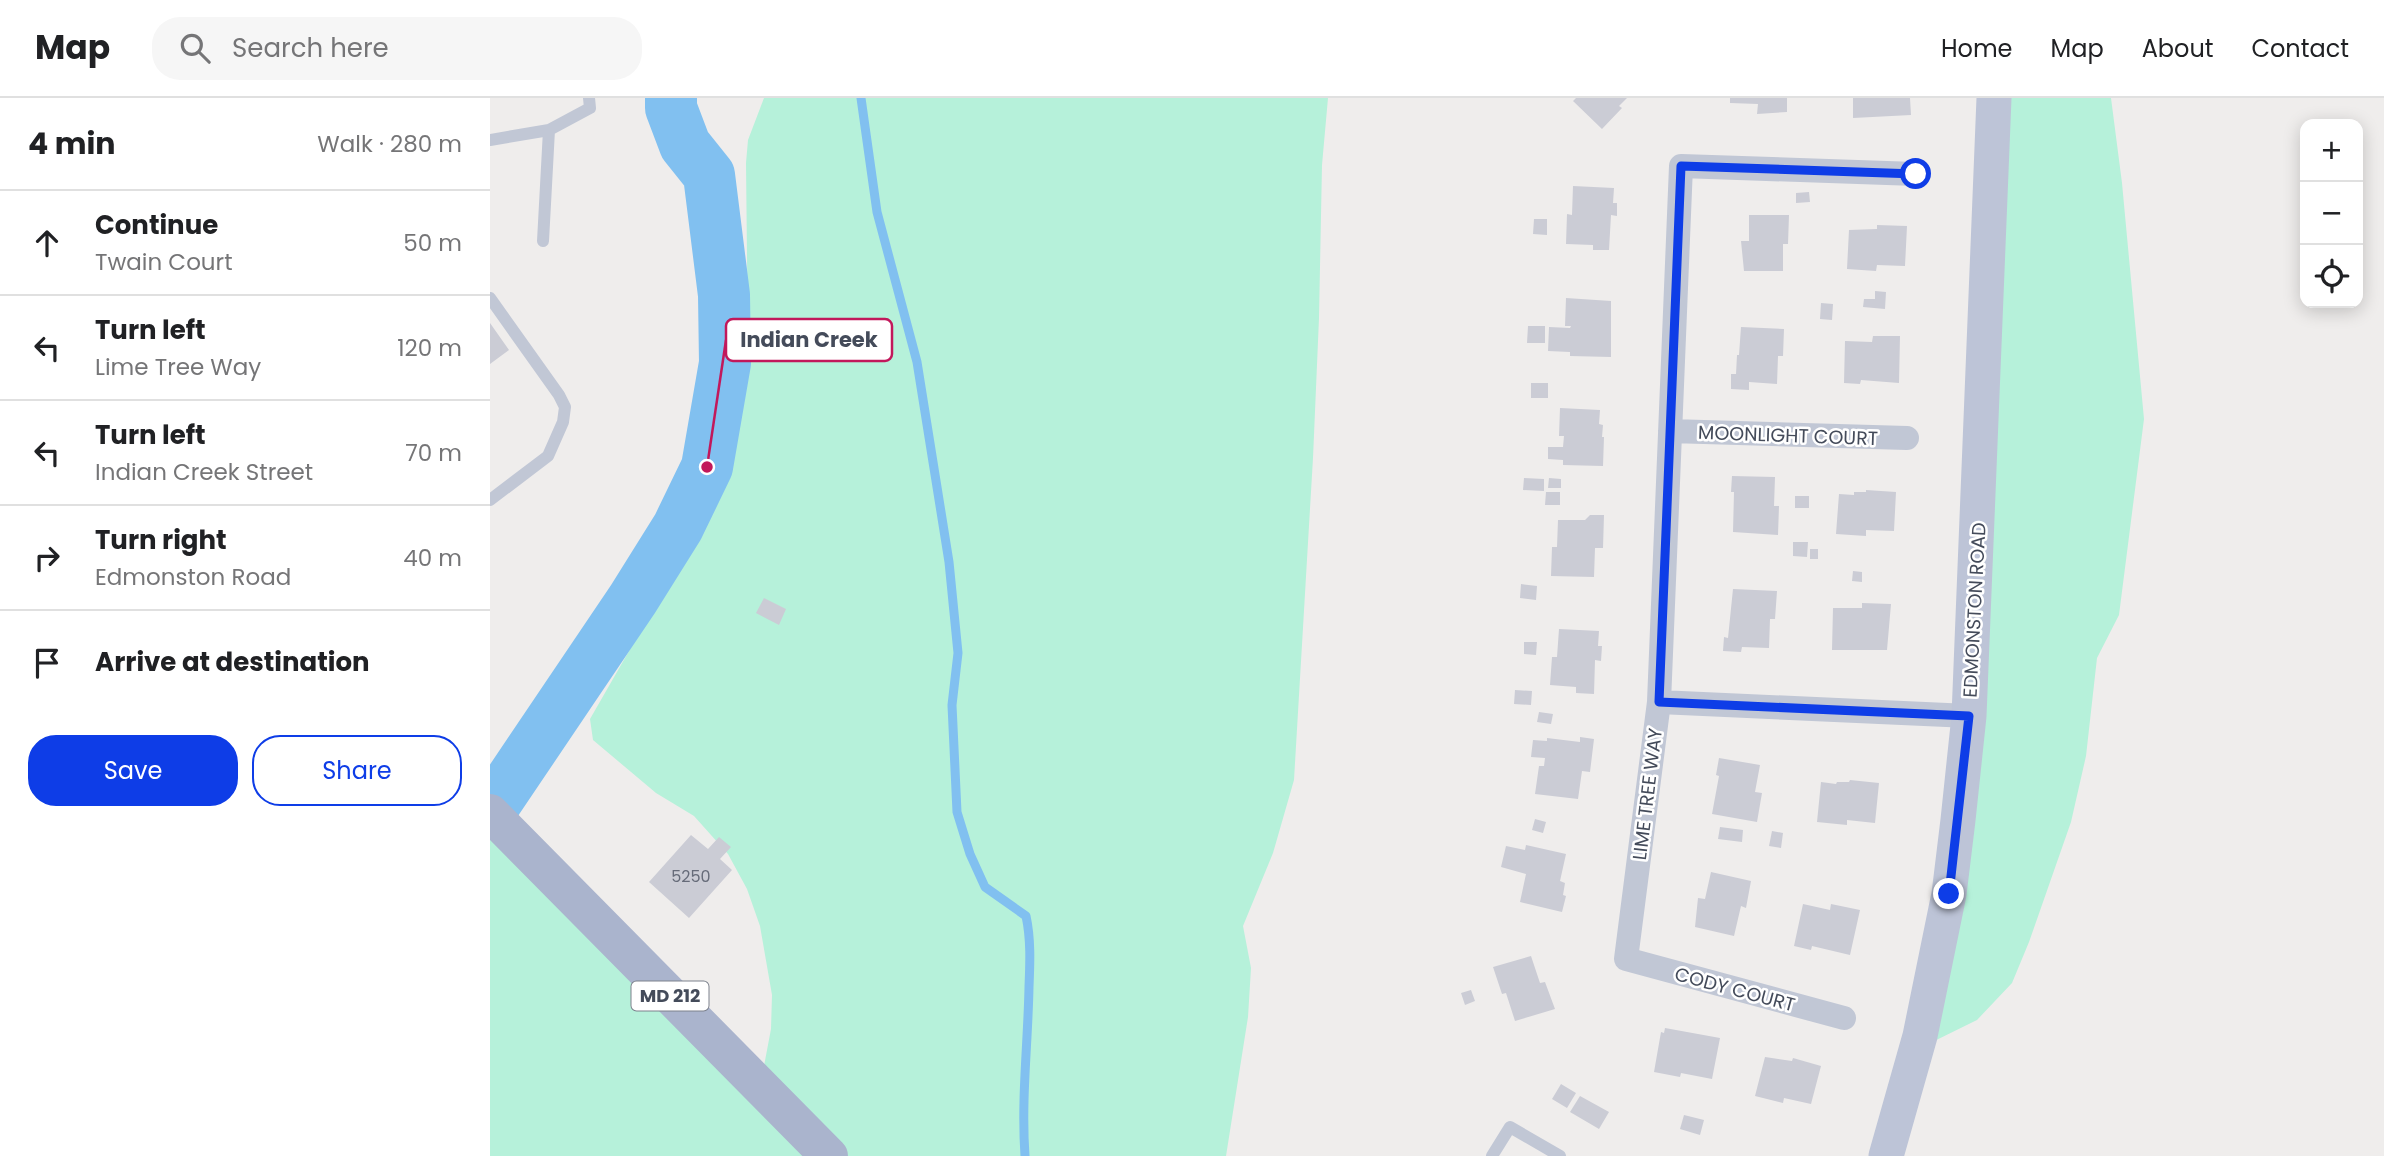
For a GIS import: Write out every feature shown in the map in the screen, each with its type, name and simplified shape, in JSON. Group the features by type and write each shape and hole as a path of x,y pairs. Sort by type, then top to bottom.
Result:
{"main road":[{"name":"EDMONSTON ROAD","path":"1886,1156 1920,1036 1949,894 1969,716 1994,98"},
{"name":"MD 212","path":"501,824 829,1156"}],"street":[{"name":"LIME TREE WAY","path":"1626,959 1659,702 1681,166 1916,174"},
{"name":"MOONLIGHT COURT","path":"1670,431 1907,438"},
{"path":"1659,702 1969,716"},
{"name":"CODY COURT","path":"1626,959 1844,1018"}],"lane":[{"path":"490,141 549,130 590,108 589,98"},
{"path":"542,241 549,130"},
{"path":"490,298 565,407 563,422 548,456 490,500"},
{"path":"1492,1156 1510,1126 1560,1156"}],"green space":[{"path":"764,98 1328,98 1322,165 1313,458 1294,780 1273,853 1243,926 1251,968 1248,1017 1226,1156 490,1156 490,813 760,1087 771,1029 772,995 760,926 747,889 728,854 694,816 656,793 593,740 590,719 664,590 723,472 735,437 748,350 746,163 748,140"},
{"path":"1994,98 2111,98 2122,183 2144,419 2119,615 2097,658 2086,756 2071,822 2029,942 2012,983 1977,1020 1916,1050 1949,894"}],"building":[{"path":"1576,98 1627,98 1619,106 1622,108 1602,129 1573,101"},
{"path":"1730,98 1787,98 1787,112 1757,114 1758,104 1730,103"},
{"path":"1853,98 1910,98 1911,115 1853,118"},
{"path":"1573,186 1614,188 1613,203 1617,203 1617,216 1611,215 1609,250 1593,250 1593,245 1566,244 1567,214 1572,215"},
{"path":"1809,192 1810,202 1796,203 1796,193"},
{"path":"1749,215 1789,215 1788,244 1783,244 1783,271 1744,271 1741,241 1749,241"},
{"path":"1534,219 1547,219 1547,235 1533,234"},
{"path":"1877,225 1907,226 1905,266 1877,265 1876,271 1847,269 1849,230 1877,229"},
{"path":"1875,291 1886,292 1885,309 1863,307 1864,299 1875,299"},
{"path":"1566,298 1611,301 1611,357 1570,356 1570,352 1548,351 1549,327 1571,326 1565,326"},
{"path":"1821,303 1833,304 1832,320 1820,319"},
{"path":"490,323 509,350 490,364"},
{"path":"1528,326 1545,326 1545,343 1527,343"},
{"path":"1741,327 1784,329 1783,356 1778,356 1777,384 1749,382 1749,390 1731,389 1731,374 1736,374"},
{"path":"1873,336 1900,336 1899,383 1861,380 1860,384 1844,383 1845,341 1872,342"},
{"path":"1531,383 1548,383 1548,398 1531,398"},
{"path":"1560,408 1600,410 1599,424 1603,425 1604,437 1603,466 1563,465 1563,460 1548,459 1548,447 1563,447 1564,436 1559,436"},
{"path":"1732,476 1775,477 1774,506 1779,506 1778,535 1733,532"},
{"path":"1524,478 1544,479 1544,491 1523,490"},
{"path":"1549,478 1561,479 1561,488 1548,488"},
{"path":"1546,492 1560,492 1560,505 1545,505"},
{"path":"1854,492 1896,492 1894,531 1866,530 1866,536 1836,534 1839,494 1854,495"},
{"path":"1795,496 1809,496 1809,508 1795,508"},
{"path":"1590,515 1604,515 1603,548 1595,548 1594,577 1551,576 1552,547 1557,547 1558,520 1585,520"},
{"path":"1793,542 1808,542 1807,557 1793,556"},
{"path":"1810,549 1818,549 1818,559 1810,559"},
{"path":"1853,571 1862,572 1862,582 1852,581"},
{"path":"1521,584 1537,586 1536,600 1520,598"},
{"path":"1733,589 1777,591 1775,619 1770,619 1769,648 1742,647 1741,652 1723,651 1724,637 1728,638"},
{"path":"764,598 786,609 779,625 756,613"},
{"path":"1862,603 1891,604 1887,650 1832,650 1833,608 1862,608"},
{"path":"1559,629 1599,631 1601,661 1595,660 1594,694 1576,693 1576,687 1550,685 1552,657 1557,657"},
{"path":"1524,642 1537,642 1536,655 1524,654"},
{"path":"1515,690 1532,691 1531,705 1514,704"},
{"path":"1539,712 1553,714 1551,724 1537,722"},
{"path":"1580,737 1594,739 1590,772 1582,771 1578,799 1535,794 1539,766 1544,766 1545,758 1531,757 1533,740 1547,741 1547,738 1580,742"},
{"path":"1719,758 1760,765 1755,792 1762,793 1757,822 1712,814 1719,776 1716,775"},
{"path":"1850,780 1879,783 1875,823 1847,820 1847,825 1817,822 1821,782 1836,784"},
{"path":"1535,819 1546,822 1543,833 1532,830"},
{"path":"1720,827 1743,830 1742,842 1718,839"},
{"path":"1772,831 1783,833 1781,848 1769,846"},
{"path":"691,835 708,849 719,837 731,847 720,859 732,870 689,918 649,882"},
{"path":"1526,845 1566,854 1560,881 1565,883 1563,895 1566,896 1562,912 1520,902 1526,874 1501,867 1506,846 1525,850"},
{"path":"1711,872 1751,881 1746,908 1741,906 1734,936 1695,927 1698,898 1705,899"},
{"path":"1803,904 1830,910 1831,904 1860,910 1850,955 1812,946 1811,950 1794,946"},
{"path":"1531,956 1540,983 1545,982 1555,1009 1515,1021 1506,993 1502,994 1493,967"},
{"path":"1471,990 1475,1001 1465,1005 1461,993"},
{"path":"1665,1028 1720,1038 1712,1079 1681,1073 1680,1077 1654,1072 1661,1032 1664,1033"},
{"path":"1765,1057 1792,1061 1793,1058 1821,1066 1811,1104 1784,1098 1783,1103 1755,1096"},
{"path":"1561,1084 1576,1093 1567,1108 1552,1099"},
{"path":"1580,1096 1609,1112 1599,1129 1570,1112"},
{"path":"1684,1115 1704,1120 1700,1135 1680,1129"}],"waterway":[{"path":"490,811 633,599 678,527 707,467 725,363 724,295 709,175 685,145 671,108 671,98"},
{"path":"861,98 877,212 917,362 949,562 958,653 952,705 957,812 970,854 985,887 1026,916 1028,925 1030,960 1024,1092 1025,1156"}],"place":[{"name":"Indian Creek","path":"707,467"}],"route":[{"path":"1916,174 1681,166 1659,702 1969,716 1949,894"}]}
